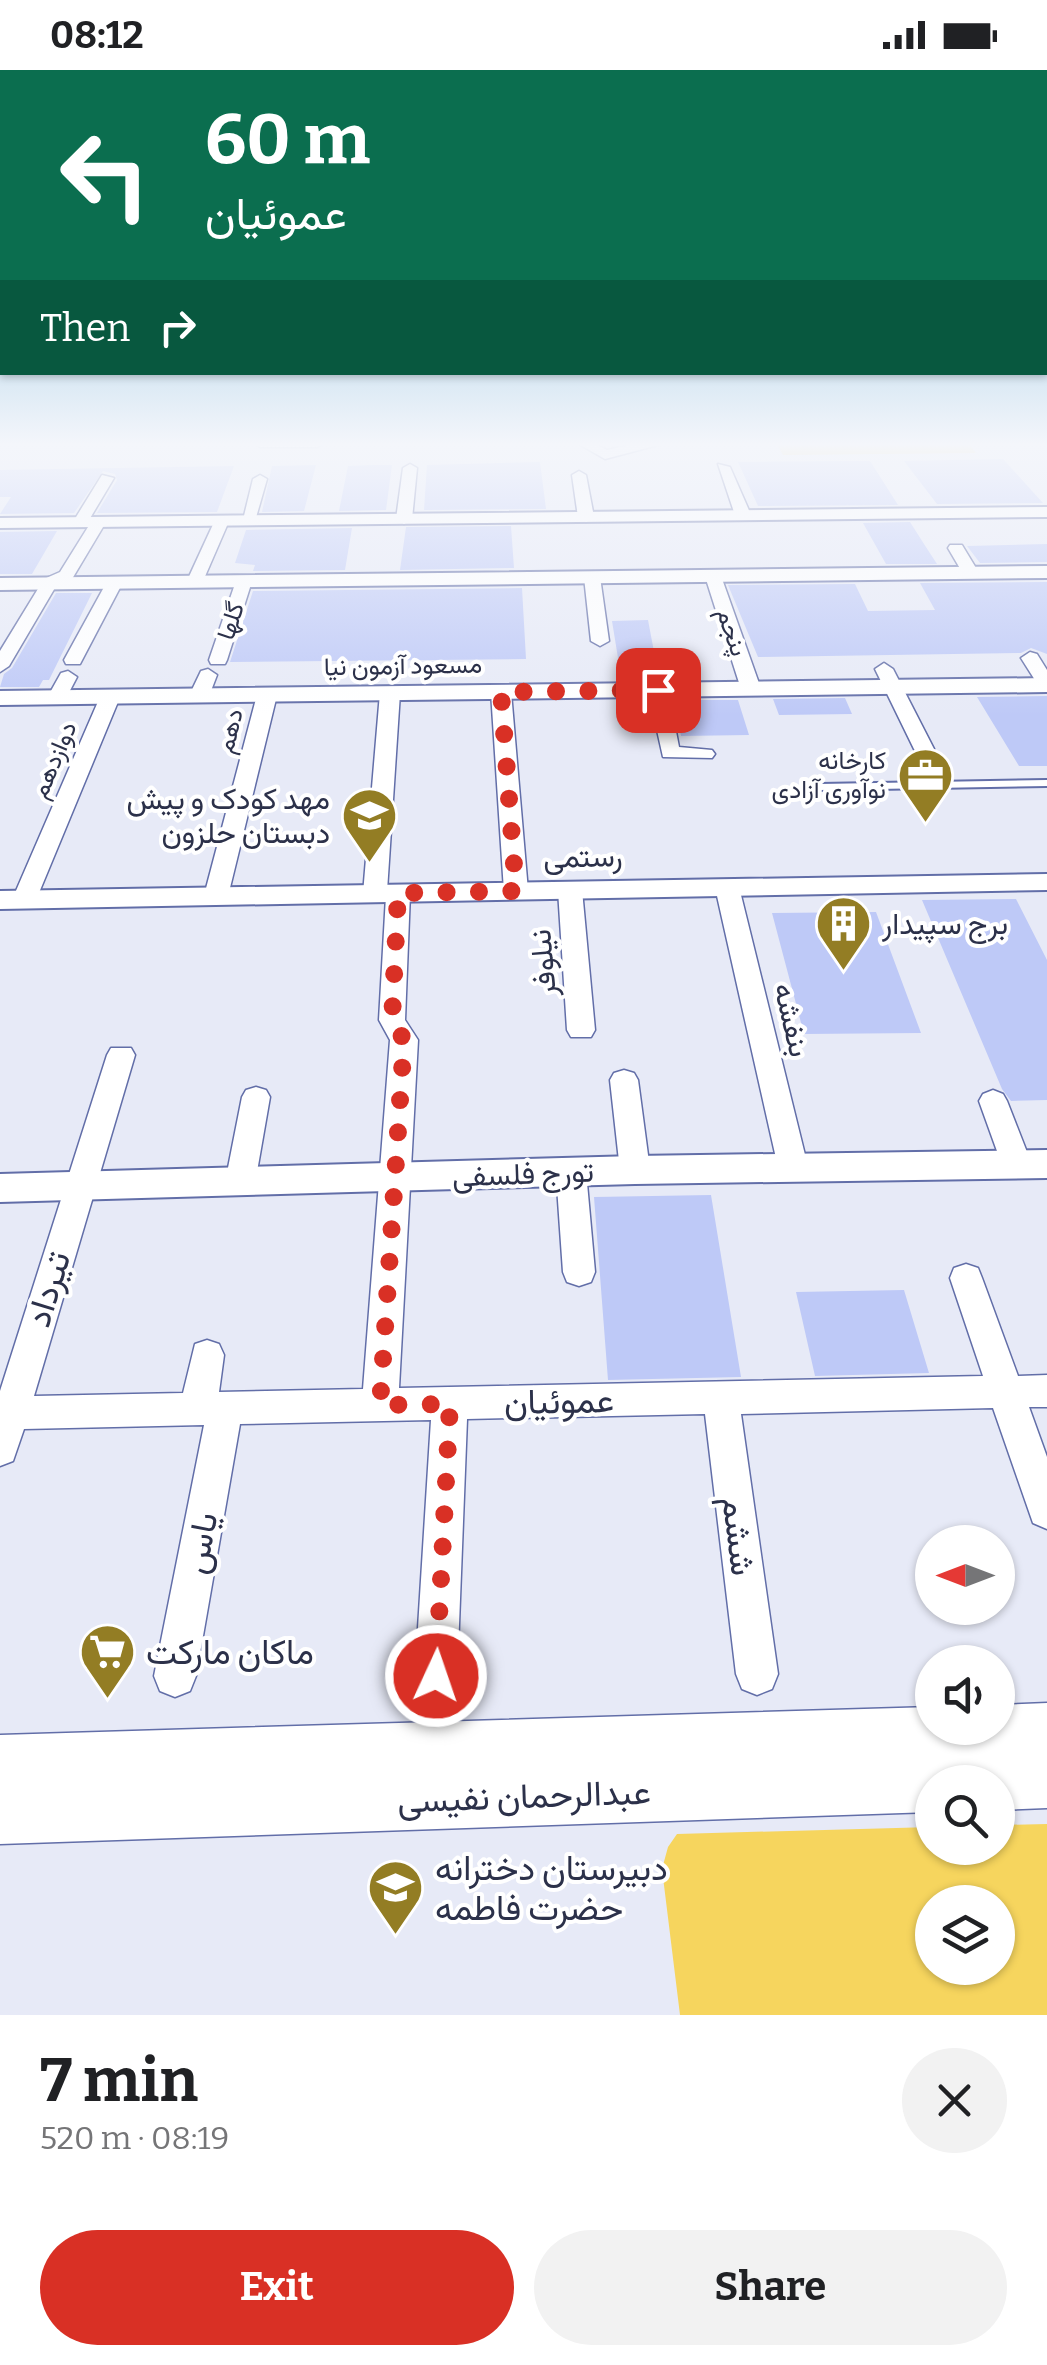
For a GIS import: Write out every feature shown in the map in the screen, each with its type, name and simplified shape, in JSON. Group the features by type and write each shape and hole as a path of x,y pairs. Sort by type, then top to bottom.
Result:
{"main road":[{"name":"عبدالرحمان نفیسی","path":"0,1764 1047,1734"},
{"name":"عبدالرحمان نفیسی","path":"0,1813 1047,1778"}],"street":[{"path":"0,666 50,583 66,576 85,534"},
{"path":"196,582 216,534"},
{"path":"956,548 971,573"},
{"path":"0,584 1047,572"},
{"name":"پنجم","path":"713,576 751,688"},
{"path":"592,577 600,641"},
{"name":"گلها","path":"208,677 244,581"},
{"path":"66,678 115,582"},
{"path":"1030,658 1047,684"},
{"name":"مسعود آزمون نیا","path":"0,698 66,678 110,697 208,677 268,695 337,686 390,694 472,685 501,692 611,681 658,690 888,678 1047,684"},
{"path":"888,678 924,749"},
{"path":"658,690 670,753 706,754"},
{"path":"501,692 516,891"},
{"path":"380,1405 404,1040 392,1020 387,893 390,694"},
{"name":"دهم","path":"216,896 268,695"},
{"name":"دوازدهم","path":"12,900 110,697"},
{"name":"رستمی","path":"12,900 1047,882"},
{"name":"بنفشه","path":"727,887 793,1168"},
{"name":"نیلوفر","path":"570,890 581,1030"},
{"name":"تیرداد","path":"0,1449 6,1413 121,1055"},
{"path":"624,1080 635,1170"},
{"path":"240,1183 256,1098"},
{"path":"993,1101 1032,1164"},
{"name":"تورج فلسفی","path":"0,1188 635,1170 1032,1164"},
{"path":"571,1172 579,1272"},
{"path":"966,1278 1047,1510"},
{"name":"یاس","path":"175,1676 212,1409 207,1355"},
{"name":"عموئیان","path":"6,1413 1047,1390"},
{"name":"ششم","path":"721,1398 756,1674"},
{"path":"436,1676 450,1404"}],"lane":[{"path":"820,786 1047,783"}],"shaded area":[{"path":"1047,1824 1047,2015 680,2015 662,1869 668,1847 677,1834 915,1827 915,1865 1015,1865 1015,1825"}],"building":[{"path":"0,534 55,534 32,574 0,574"},
{"path":"245,534 351,534 345,570 253,571 255,565 235,563"},
{"path":"405,534 512,534 514,568 400,570"},
{"path":"869,534 918,534 937,564 886,564"},
{"path":"1047,544 1047,562 980,563 967,546"},
{"path":"1047,582 1047,654 1031,648 1021,653 758,657 728,585 855,584 868,611 935,610 920,583"},
{"path":"522,588 526,659 230,662 253,591"},
{"path":"56,593 92,593 49,680 43,680 39,687 0,687 4,674 12,668"},
{"path":"648,620 655,657 618,658 612,621"},
{"path":"1047,696 1047,766 1019,766 977,697"},
{"path":"845,698 852,714 779,715 773,699"},
{"path":"674,700 738,700 749,735 681,736"},
{"path":"1016,899 1047,960 1047,1100 1011,1101 1002,1089 922,900"},
{"name":"برج سپیدار","path":"876,912 921,1033 804,1034 772,913"},
{"path":"711,1195 741,1377 608,1380 594,1197"},
{"path":"904,1290 929,1373 815,1376 796,1292"}],"place":[{"name":"کارخانه نوآوری آزادی","path":"925,824"},
{"name":"مهد کودک و پیش دبستان حلزون","path":"369,865"},
{"name":"برج سپیدار","path":"843,973"},
{"name":"ماکان مارکت","path":"107,1701"},
{"name":"دبیرستان دخترانه حضرت فاطمه","path":"396,1937"}],"route":[{"path":"436,1676 450,1404 380,1405 404,1040 392,1020 398,893 516,891 501,692 658,690"}]}
